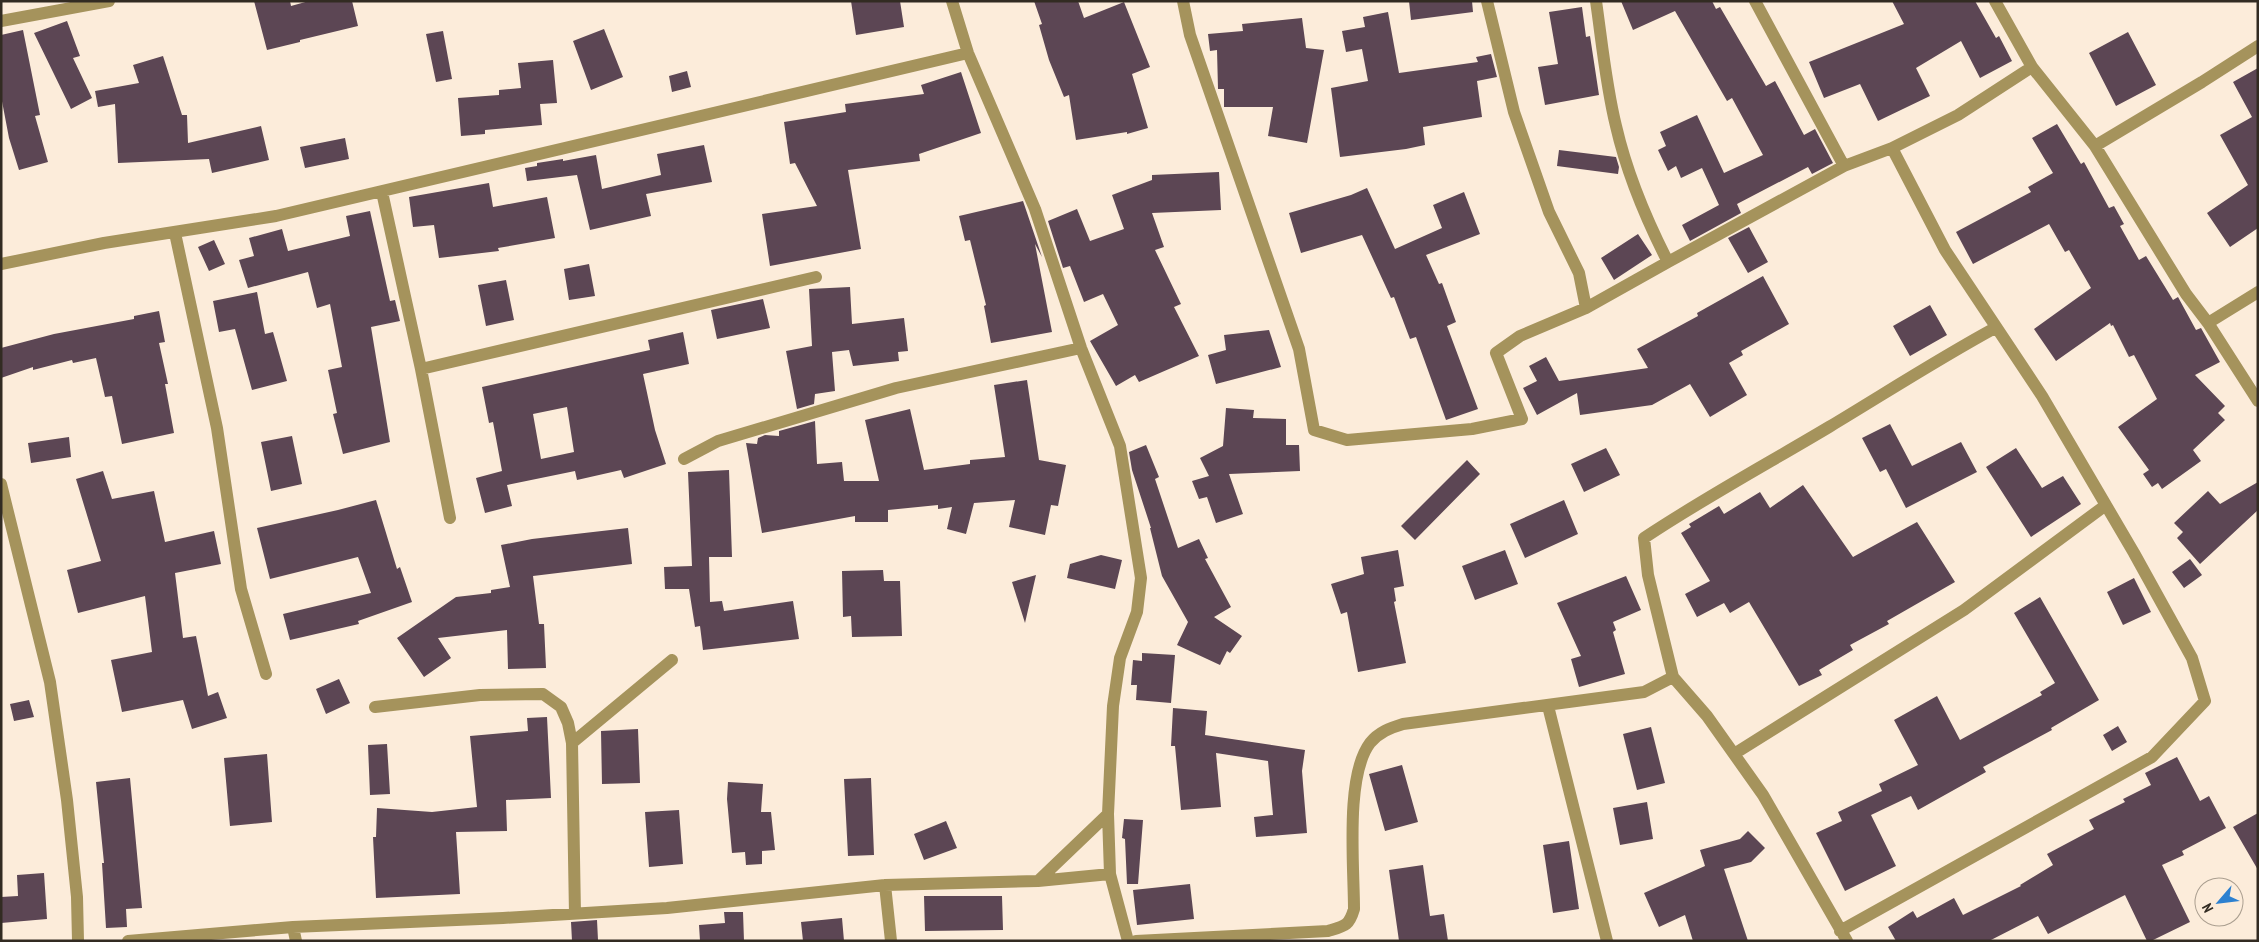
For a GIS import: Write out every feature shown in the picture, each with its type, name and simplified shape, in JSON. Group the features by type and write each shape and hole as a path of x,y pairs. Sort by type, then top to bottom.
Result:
{"street":[{"path":"1,21 109,1"},
{"path":"952,1 968,52 1035,209 1081,348 1120,446 1141,578 1137,612 1120,658 1113,706 1108,814 1110,874 1128,941"},
{"path":"1183,1 1190,35 1299,349 1314,430 1347,440 1472,429 1522,419 1496,353 1520,336 1586,308 1844,166 1892,148 1958,115 2032,67"},
{"path":"1487,1 1516,121 1549,212 1579,273 1586,308"},
{"path":"1596,1 1616,126 1633,183 1652,230 1668,262"},
{"path":"1755,1 1844,166"},
{"path":"1995,1 2032,67 2095,146 2186,294 2208,322 2258,401"},
{"path":"2095,146 2258,46"},
{"path":"1,264 104,243 251,221 382,192 968,52"},
{"path":"1892,148 1945,250 1995,328 2042,396 2106,505 2192,658 2205,700 2152,757 1843,936 1763,795 1707,716 1673,677 1648,576 1644,538 1674,517 1828,428 1943,356 1995,328"},
{"path":"382,192 421,369 450,518"},
{"path":"175,233 218,428 241,589 266,674"},
{"path":"421,369 816,277"},
{"path":"2208,322 2258,292"},
{"path":"684,459 718,441 896,388 1081,348"},
{"path":"1,484 50,682 67,800 77,897 78,941"},
{"path":"1734,754 1964,610 2106,505"},
{"path":"572,743 672,660"},
{"path":"1136,941 1328,931 1344,926 1350,920 1354,908 1353,792 1360,764 1370,744 1383,730 1403,724 1644,692 1673,677"},
{"path":"375,707 480,695 543,694 561,707 568,723 572,743 575,914"},
{"path":"1548,706 1607,941"},
{"path":"1038,881 1108,814"},
{"path":"128,941 293,927 667,908 885,885 1038,881 1110,874"},
{"path":"885,885 891,941"},
{"path":"293,927 296,941"}],"building":[{"path":"254,1 290,1 291,6 309,1 352,1 358,26 267,50"},
{"path":"851,1 900,1 904,27 856,35"},
{"path":"1034,1 1078,1 1084,18 1124,2 1150,67 1132,74 1148,128 1127,134 1127,132 1076,140 1069,95 1064,97 1049,60 1039,25 1042,24"},
{"path":"1409,1 1472,1 1473,12 1411,20"},
{"path":"1621,1 1712,1 1716,9 1720,7 1766,86 1775,81 1804,135 1815,129 1833,163 1812,174 1808,167 1737,204 1741,213 1690,241 1682,225 1719,205 1702,168 1681,178 1676,166 1668,171 1658,150 1666,146 1660,132 1697,115 1724,173 1763,155 1732,98 1727,101 1675,11 1633,30"},
{"path":"1892,1 1975,1 1996,38 1999,36 2012,61 1980,78 1961,41 1916,68 1930,96 1878,121 1860,84 1824,98 1809,62 1904,24"},
{"path":"1582,7 1586,37 1590,36 1599,95 1545,105 1538,67 1558,64 1549,12"},
{"path":"1388,12 1399,73 1478,62 1476,57 1491,54 1497,77 1477,81 1482,117 1423,127 1425,145 1340,157 1331,88 1368,81 1362,49 1346,52 1342,31 1365,27 1363,17"},
{"path":"1302,18 1306,48 1324,50 1307,143 1268,136 1273,107 1224,107 1224,89 1218,89 1217,50 1210,51 1208,34 1243,31 1242,24"},
{"path":"67,21 80,56 73,58 92,98 71,109 34,33"},
{"path":"604,29 623,77 591,90 573,41"},
{"path":"23,30 40,115 35,116 48,162 19,170 9,138 1,96 1,35"},
{"path":"443,31 452,79 436,82 426,34"},
{"path":"2128,32 2156,85 2116,106 2089,53"},
{"path":"163,56 182,115 187,115 188,143 261,126 269,160 212,173 209,159 118,163 115,104 98,107 95,91 139,83 133,65"},
{"path":"553,60 557,103 540,104 542,125 485,130 485,134 461,136 458,98 499,95 499,90 521,88 518,63"},
{"path":"2258,68 2258,228 2230,247 2207,213 2248,185 2220,135 2252,117 2233,82"},
{"path":"687,71 691,87 672,92 669,76"},
{"path":"961,72 981,133 919,154 920,161 848,170 861,249 770,266 762,214 817,206 795,163 790,164 784,122 846,112 845,104 924,94 921,85"},
{"path":"2057,124 2081,164 2084,162 2109,208 2114,206 2124,224 2120,226 2139,260 2146,256 2173,300 2178,297 2196,330 2201,328 2220,362 2195,375 2225,406 2218,413 2225,420 2193,450 2201,461 2162,489 2158,483 2152,487 2143,474 2149,470 2118,427 2157,399 2134,355 2129,357 2113,325 2111,326 2110,323 2056,361 2034,329 2091,288 2069,250 2065,252 2049,224 1973,264 1956,232 2031,192 2028,187 2053,173 2032,138"},
{"path":"345,138 349,159 305,168 300,147"},
{"path":"704,145 712,182 646,194 651,216 590,230 577,175 527,181 525,168 537,166 537,163 563,159 563,161 596,155 602,189 661,175 657,154"},
{"path":"1559,150 1616,157 1619,167 1618,174 1557,166"},
{"path":"1219,172 1221,210 1152,213 1164,247 1155,250 1181,304 1174,307 1199,356 1139,382 1135,375 1116,386 1090,341 1118,325 1103,294 1084,302 1070,266 1063,268 1048,221 1077,209 1090,241 1124,229 1112,195 1152,180 1152,175"},
{"path":"489,183 493,207 547,197 555,238 498,248 499,251 439,258 434,225 413,227 409,197"},
{"path":"1367,188 1395,249 1442,228 1433,205 1464,192 1480,234 1426,255 1439,284 1442,283 1456,322 1447,326 1478,409 1446,420 1416,337 1410,339 1394,297 1391,298 1362,235 1301,253 1289,213 1351,195"},
{"path":"1023,201 1042,257 1035,244 1052,332 991,343 984,306 986,305 970,240 965,241 959,216"},
{"path":"370,211 390,301 395,300 400,321 371,327 390,442 343,454 333,414 337,413 328,370 342,367 330,304 317,308 308,272 248,288 239,260 254,256 249,238 282,229 288,251 350,236 346,216"},
{"path":"1749,227 1768,262 1748,273 1728,238"},
{"path":"1638,234 1652,255 1614,280 1601,258"},
{"path":"214,240 225,264 209,271 198,247"},
{"path":"589,264 595,296 569,300 564,269"},
{"path":"1763,276 1789,324 1741,351 1743,355 1729,363 1747,395 1710,417 1690,384 1652,405 1580,415 1577,393 1537,415 1523,388 1537,381 1529,366 1546,357 1559,381 1648,368 1637,349 1698,316 1697,313"},
{"path":"506,280 514,320 486,326 478,285"},
{"path":"850,287 852,324 904,318 908,351 898,352 899,361 853,366 849,350 832,352 835,391 815,394 814,404 797,409 786,351 812,346 809,289"},
{"path":"257,292 265,334 273,332 287,381 252,390 235,329 219,332 213,301"},
{"path":"763,299 770,328 717,339 711,310"},
{"path":"1930,305 1947,335 1910,356 1893,326"},
{"path":"159,311 165,342 159,343 168,384 165,384 174,433 122,444 112,396 105,397 96,358 73,363 72,360 33,370 33,367 1,378 1,348 54,334 134,319 134,316"},
{"path":"1269,330 1281,367 1216,384 1208,355 1226,350 1224,335"},
{"path":"683,332 689,364 643,374 655,430 666,464 624,478 621,470 577,480 575,471 507,485 512,506 485,513 476,478 502,471 493,422 489,423 482,387 650,350 648,340","holes":["567,407 574,452 541,459 533,414"]},
{"path":"1027,380 1039,460 1066,465 1058,506 1051,505 1045,535 1009,527 1015,500 974,503 966,534 947,529 952,507 938,509 938,505 888,510 888,522 855,522 855,516 762,533 746,443 757,444 758,438 765,435 779,436 779,431 815,421 817,464 842,462 844,481 879,481 865,420 910,409 924,470 970,464 970,460 1005,457 994,385"},
{"path":"1226,408 1254,410 1253,418 1286,419 1286,445 1299,445 1300,471 1229,474 1243,514 1216,523 1207,497 1199,499 1192,481 1209,476 1200,458 1223,446"},
{"path":"1890,424 1912,466 1961,442 1977,472 1906,508 1886,469 1880,472 1862,438"},
{"path":"292,436 302,484 271,491 261,442"},
{"path":"69,437 71,457 31,463 28,443"},
{"path":"1146,445 1159,477 1155,479 1178,548 1199,539 1208,558 1205,559 1231,607 1214,617 1242,636 1230,653 1227,651 1220,665 1177,645 1188,622 1162,576 1151,528 1132,470 1129,452"},
{"path":"1606,448 1620,475 1584,492 1571,464"},
{"path":"2016,448 2042,488 2063,476 2081,504 2031,537 1986,467"},
{"path":"1467,460 1480,474 1415,540 1401,526"},
{"path":"729,470 732,557 709,557 710,602 722,601 724,611 793,601 799,639 703,650 700,626 695,627 689,589 665,589 664,567 692,566 688,472"},
{"path":"103,471 112,499 154,491 165,542 214,531 221,564 175,573 183,638 196,636 208,696 218,692 227,718 192,729 183,700 122,712 111,660 152,652 145,596 78,613 67,570 101,561 76,479"},
{"path":"2258,482 2258,510 2200,564 2177,538 2183,532 2174,523 2208,491 2220,504"},
{"path":"1803,485 1853,557 1917,522 1955,582 1887,621 1889,624 1850,645 1853,650 1819,670 1822,675 1799,686 1749,602 1730,613 1724,603 1697,617 1685,594 1710,581 1681,533 1691,527 1689,524 1719,506 1724,514 1760,492 1770,508"},
{"path":"376,500 397,569 400,567 412,602 358,621 359,624 290,640 283,614 371,593 358,557 270,579 257,528"},
{"path":"1564,500 1578,534 1525,558 1510,524"},
{"path":"628,528 632,564 533,576 539,624 544,624 546,668 508,669 507,630 438,638 451,658 424,677 397,638 456,597 491,593 491,590 510,587 501,545 532,539"},
{"path":"1398,550 1404,586 1394,588 1396,601 1394,602 1406,663 1358,672 1347,612 1341,614 1331,584 1364,574 1361,557"},
{"path":"1505,550 1518,584 1475,600 1462,566"},
{"path":"1101,555 1122,560 1115,589 1067,578 1070,564"},
{"path":"2190,559 2202,575 2184,588 2172,572"},
{"path":"883,570 884,581 900,581 902,636 852,637 851,616 843,617 842,571"},
{"path":"1036,575 1025,623 1012,582"},
{"path":"1626,576 1641,610 1613,622 1616,630 1613,632 1625,674 1579,687 1571,659 1581,656 1557,603"},
{"path":"2134,578 2151,612 2123,625 2107,592"},
{"path":"2040,597 2099,700 2051,728 2052,730 1983,767 1986,772 1918,810 1911,796 1871,815 1896,866 1845,891 1816,833 1842,821 1838,812 1882,791 1879,784 1918,765 1894,720 1937,696 1960,740 2042,695 2040,692 2055,683 2014,613"},
{"path":"1142,653 1175,655 1171,703 1136,700 1137,685 1131,685 1133,660 1142,661"},
{"path":"339,679 350,703 326,714 316,689"},
{"path":"29,700 34,717 14,721 10,704"},
{"path":"1173,708 1207,711 1205,735 1305,750 1302,771 1307,833 1256,837 1254,817 1273,815 1268,761 1216,753 1221,807 1181,810 1175,746 1171,746"},
{"path":"547,717 551,798 506,800 507,831 456,832 460,894 376,898 373,837 376,837 377,808 432,812 477,807 470,736 528,731 527,718"},
{"path":"2118,726 2127,742 2112,751 2103,735"},
{"path":"1651,727 1665,783 1637,790 1623,734"},
{"path":"638,729 640,783 602,784 601,731"},
{"path":"387,744 390,794 370,795 368,745"},
{"path":"267,754 272,822 230,826 224,758"},
{"path":"2177,757 2200,801 2209,796 2226,828 2182,851 2184,855 2162,865 2190,922 2151,941 2147,941 2125,895 2048,934 2038,916 1989,941 1896,941 1888,927 1913,911 1917,918 1954,898 1963,915 2021,886 2053,865 2047,854 2094,829 2089,820 2125,802 2123,799 2151,785 2145,773"},
{"path":"1402,765 1418,822 1385,831 1369,774"},
{"path":"130,778 142,908 126,909 127,927 106,928 102,863 104,863 96,782"},
{"path":"871,778 874,855 848,856 844,779"},
{"path":"728,782 763,784 761,812 771,812 775,850 762,851 762,864 746,865 745,852 732,853 727,799"},
{"path":"1647,802 1653,839 1620,845 1613,808"},
{"path":"679,810 683,864 649,867 645,812"},
{"path":"2258,813 2258,870 2233,827"},
{"path":"1124,819 1143,820 1138,884 1127,884 1125,839 1122,838"},
{"path":"946,821 957,848 924,860 914,834"},
{"path":"1748,831 1765,848 1751,862 1724,869 1748,941 1693,941 1685,915 1659,927 1644,893 1705,866 1700,850 1740,839"},
{"path":"1569,841 1579,909 1553,913 1543,845"},
{"path":"1423,865 1430,916 1444,914 1448,941 1399,941 1389,870"},
{"path":"44,873 47,919 1,923 1,897 18,896 17,875"},
{"path":"1190,884 1194,919 1137,925 1133,890"},
{"path":"924,896 1002,896 1003,930 925,931"},
{"path":"724,912 743,912 744,941 700,941 699,925 725,923"},
{"path":"842,918 844,941 803,941 801,922"},
{"path":"597,920 598,940 572,941 571,922"}]}
